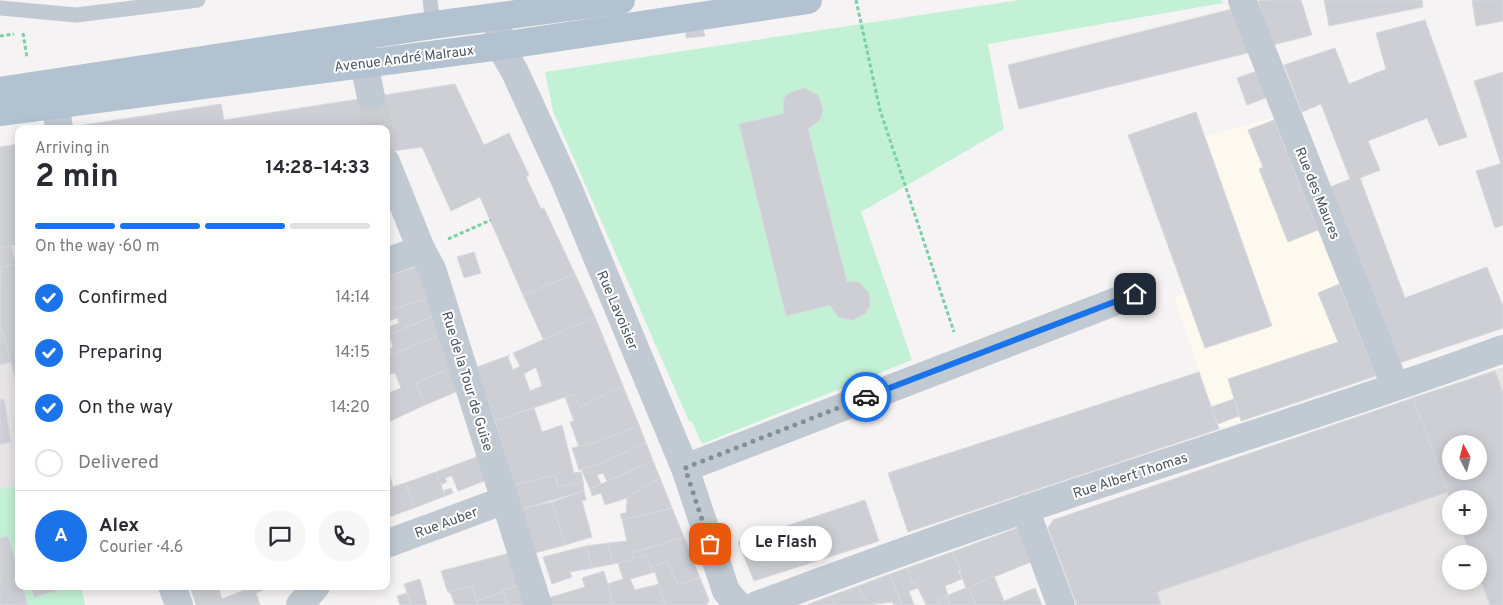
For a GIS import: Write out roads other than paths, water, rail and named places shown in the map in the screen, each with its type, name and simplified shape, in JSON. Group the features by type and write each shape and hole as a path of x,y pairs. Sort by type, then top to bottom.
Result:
{"main road":[{"name":"Avenue André Malraux","path":"0,112 57,116 361,50 432,12 498,16 621,0"},
{"name":"Avenue André Malraux","path":"0,91 118,72 361,50 500,46 808,0"}],"street":[{"name":"Rue des Maures","path":"1242,0 1395,386"},
{"name":"Rue Lavoisier","path":"498,16 500,46 515,72 566,183 685,468 726,591 738,605"},
{"path":"361,50 371,97"},
{"path":"57,116 54,92 94,85 118,72"},
{"name":"Rue de la Tour de Guise","path":"390,172 421,249 432,269 538,605"},
{"path":"390,261 421,249"},
{"path":"685,468 1135,294"},
{"name":"Rue Albert Thomas","path":"757,605 1025,509 1328,412 1395,386 1503,349"},
{"name":"Rue Auber","path":"390,543 505,500"},
{"path":"1025,509 1061,605"},
{"path":"173,590 179,605"},
{"path":"300,605 313,590"}],"lane":[{"path":"0,8 76,15 198,0"}],"tunnel":[{"path":"371,97 377,125"}],"place":[{"name":"Le Flash","path":"710,544"}]}
